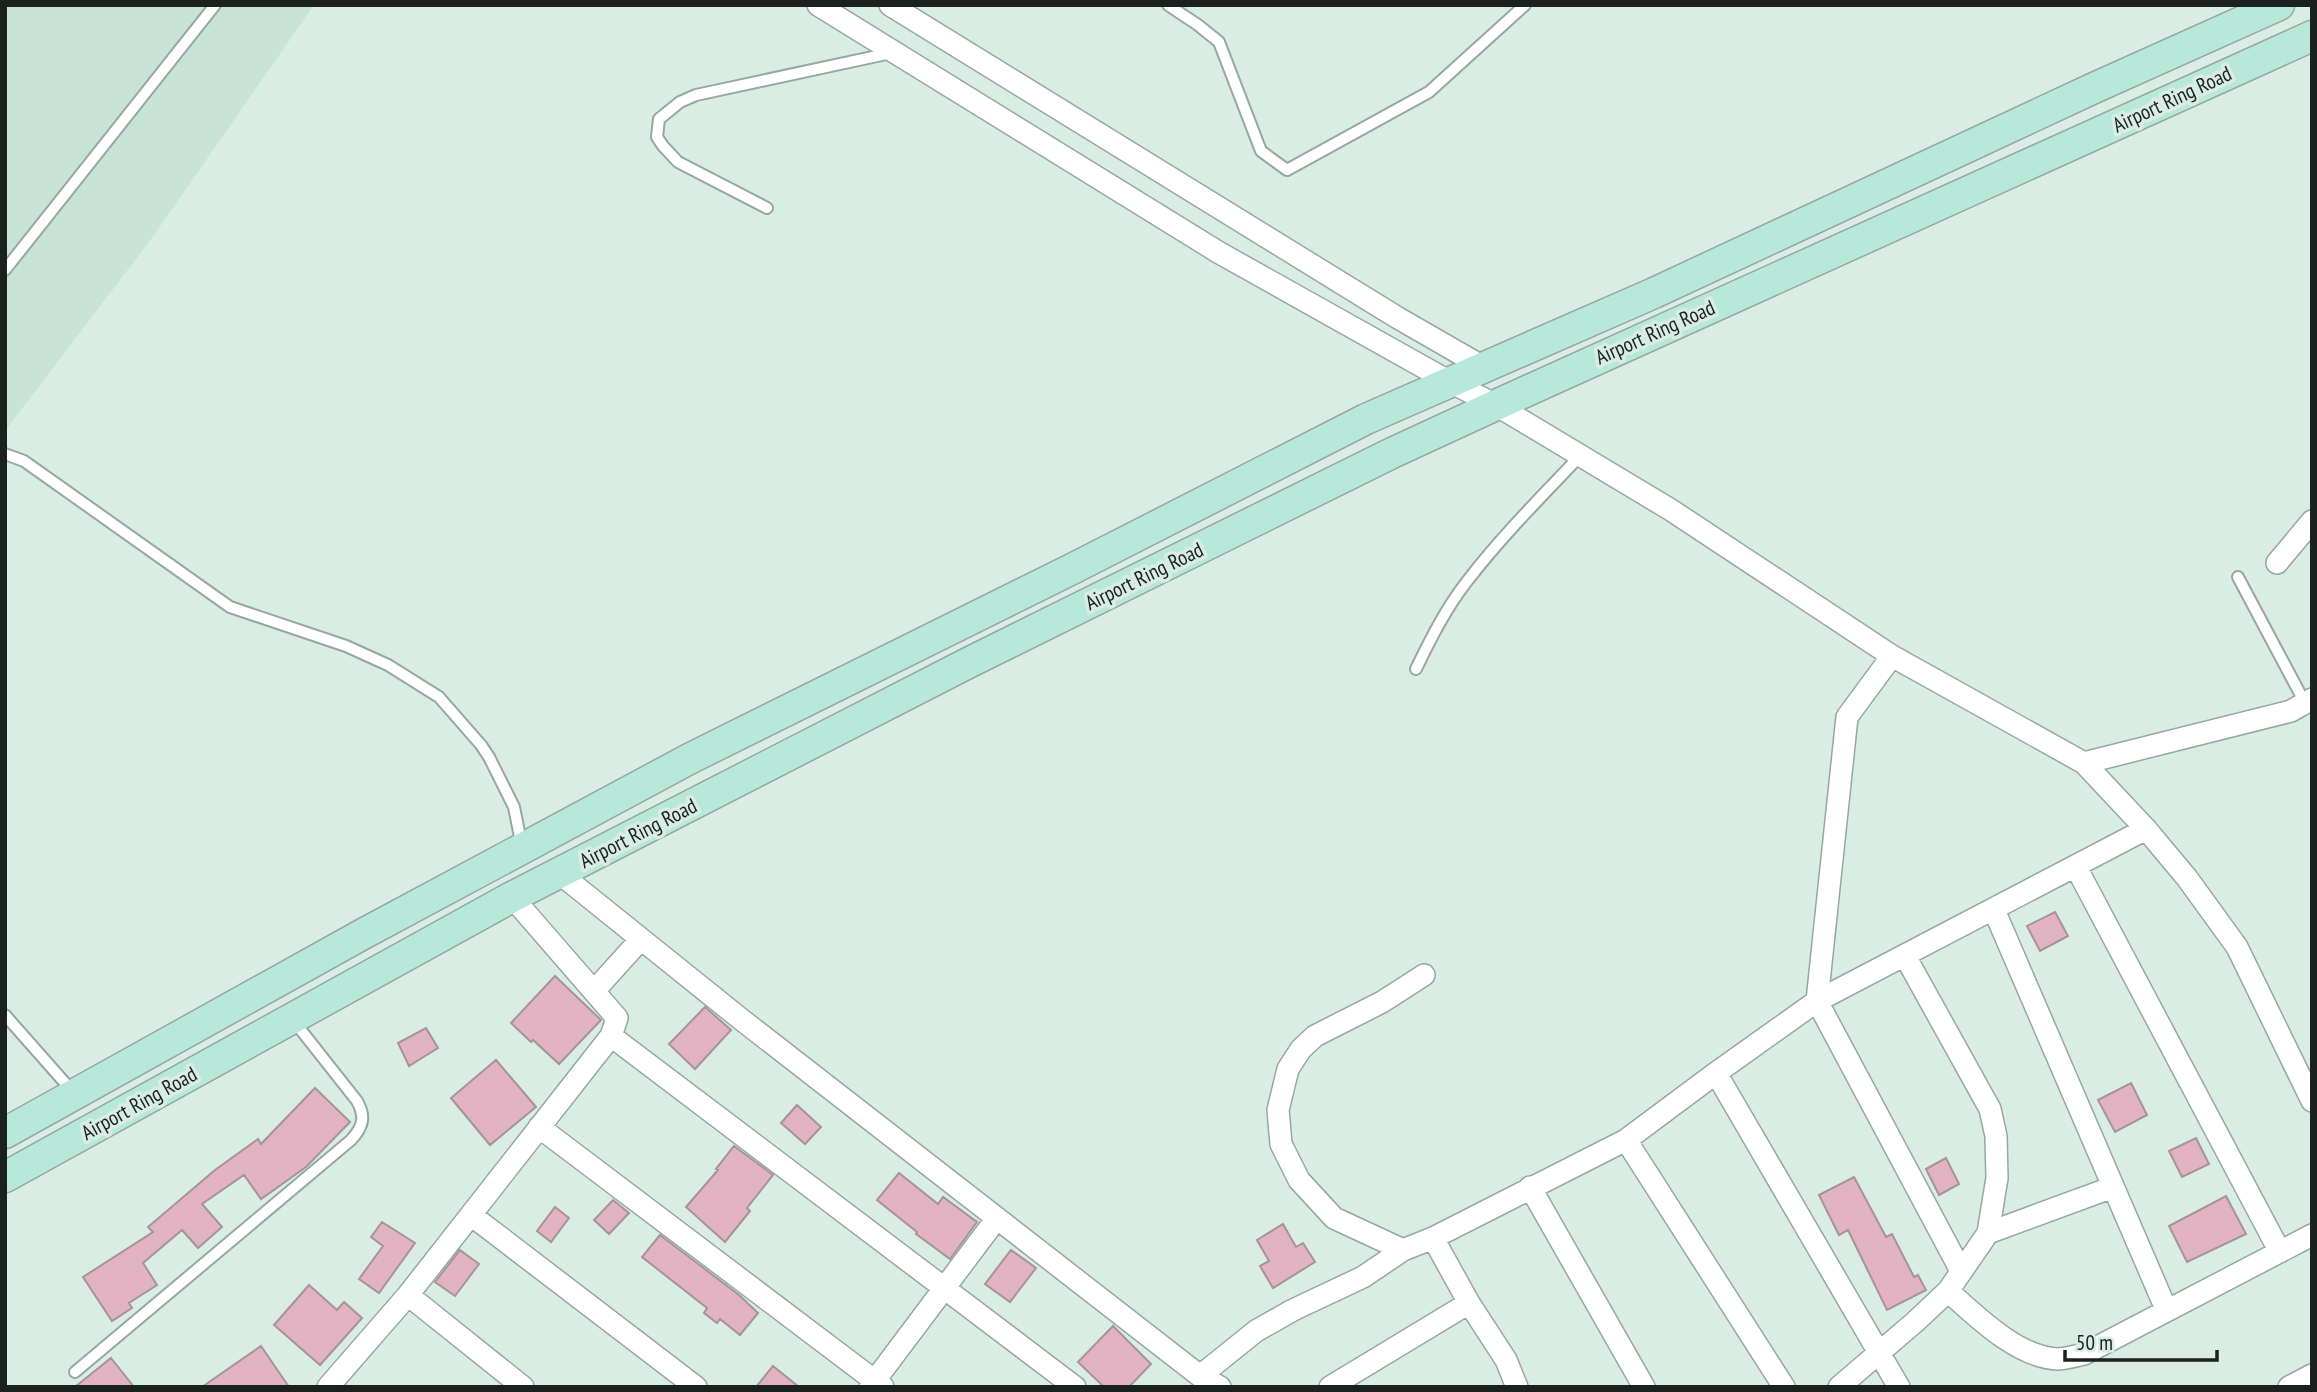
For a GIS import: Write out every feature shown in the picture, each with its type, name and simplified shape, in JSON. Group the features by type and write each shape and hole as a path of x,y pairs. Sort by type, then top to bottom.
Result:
{"main road":[{"name":"Airport Ring Road","path":"5,1133 363,934 691,758 1366,419 1654,293 2279,5"},
{"name":"Airport Ring Road","path":"5,1177 512,897 970,662 1392,453 2312,36"}],"street":[{"path":"818,5 1218,252 1496,405 1671,510 1892,656 2084,763 2147,829 2237,947 2312,1101"},
{"path":"890,5 1398,318 1485,368"},
{"path":"2277,563 2312,521"},
{"path":"1892,656 1847,717 1816,1002 1961,1270"},
{"path":"2084,763 2291,712 2308,701"},
{"path":"1200,1376 1256,1331 1293,1310 1363,1277 1403,1250 1433,1238 1626,1140 1816,1002 2147,829"},
{"path":"2076,867 2280,1252"},
{"path":"559,873 742,1020 1200,1376 1220,1387"},
{"path":"328,1387 408,1295 611,1036 617,1018 512,897"},
{"path":"1994,909 2166,1310"},
{"path":"594,991 641,939"},
{"path":"1839,1387 1948,1290 1988,1233 1997,1178 1996,1136 1990,1109 1905,956"},
{"path":"1403,1250 1334,1218 1299,1180 1281,1144 1278,1110 1288,1069 1301,1049 1315,1037 1382,1002 1424,975"},
{"path":"611,1036 1075,1387"},
{"path":"1716,1073 1899,1387"},
{"path":"539,1127 876,1385 997,1218"},
{"path":"1626,1140 1784,1387"},
{"path":"1530,1187 1644,1387"},
{"path":"1988,1233 2113,1187"},
{"path":"471,1215 696,1387"},
{"path":"1948,1290 1979,1319 2012,1343 2040,1357 2060,1359 2084,1354 2312,1235"},
{"path":"1433,1238 1469,1303 1506,1360 1517,1387"},
{"path":"408,1295 523,1387"},
{"path":"1330,1387 1469,1303"},
{"path":"2289,1387 2312,1375"}],"lane":[{"path":"5,270 215,5"},
{"path":"1168,5 1219,42 1261,151 1287,170 1429,92 1525,5"},
{"path":"767,208 678,162 657,137 659,119 680,102 696,95 893,52"},
{"path":"5,454 24,461 230,607 345,646 388,665 439,697 489,757 514,807 523,849"},
{"path":"1416,669 1434,633 1466,582 1580,456"},
{"path":"2238,577 2308,701"},
{"path":"5,1015 76,1094"},
{"path":"75,1372 359,1131 363,1112 357,1101 292,1019"}],"shaded area":[{"path":"5,5 314,5 152,238 5,431"}],"building":[{"path":"2055,912 2068,936 2040,951 2027,926"},
{"path":"555,976 601,1020 559,1064 511,1023"},
{"path":"705,1007 731,1030 695,1069 669,1044"},
{"path":"426,1028 438,1048 409,1066 398,1043"},
{"path":"496,1060 536,1107 490,1145 451,1098"},
{"path":"2131,1083 2147,1115 2115,1132 2098,1100"},
{"path":"315,1088 350,1122 306,1167 261,1199 244,1175 202,1204 222,1227 198,1248 182,1230 143,1263 157,1285 129,1303 132,1308 112,1321 83,1277 153,1232 148,1227 215,1170 258,1139 261,1144"},
{"path":"797,1105 821,1127 805,1144 781,1123"},
{"path":"2196,1138 2209,1164 2182,1177 2169,1151"},
{"path":"734,1146 773,1175 747,1208 750,1211 725,1242 686,1207 718,1170 716,1169"},
{"path":"1946,1158 1959,1184 1939,1195 1926,1169"},
{"path":"899,1173 938,1204 943,1197 977,1222 950,1259 877,1200"},
{"path":"1854,1177 1886,1237 1892,1234 1914,1277 1918,1275 1926,1290 1887,1310 1848,1230 1839,1235 1819,1195"},
{"path":"2226,1196 2246,1234 2187,1262 2169,1226"},
{"path":"613,1200 629,1213 609,1234 594,1220"},
{"path":"555,1207 569,1218 551,1242 537,1231"},
{"path":"382,1222 415,1243 379,1293 359,1279 383,1246 371,1237"},
{"path":"1283,1224 1296,1247 1303,1243 1315,1262 1273,1288 1260,1266 1269,1261 1257,1240"},
{"path":"660,1235 739,1295 758,1313 740,1335 720,1319 717,1323 704,1313 707,1308 642,1257"},
{"path":"460,1250 479,1264 455,1296 435,1282"},
{"path":"1011,1250 1036,1268 1010,1302 985,1284"},
{"path":"309,1285 337,1310 344,1302 362,1318 320,1365 274,1325"},
{"path":"1113,1326 1151,1364 1129,1387 1104,1387 1078,1362"},
{"path":"261,1346 289,1387 202,1387"},
{"path":"111,1358 134,1387 75,1387"},
{"path":"773,1366 799,1387 756,1387"}]}
